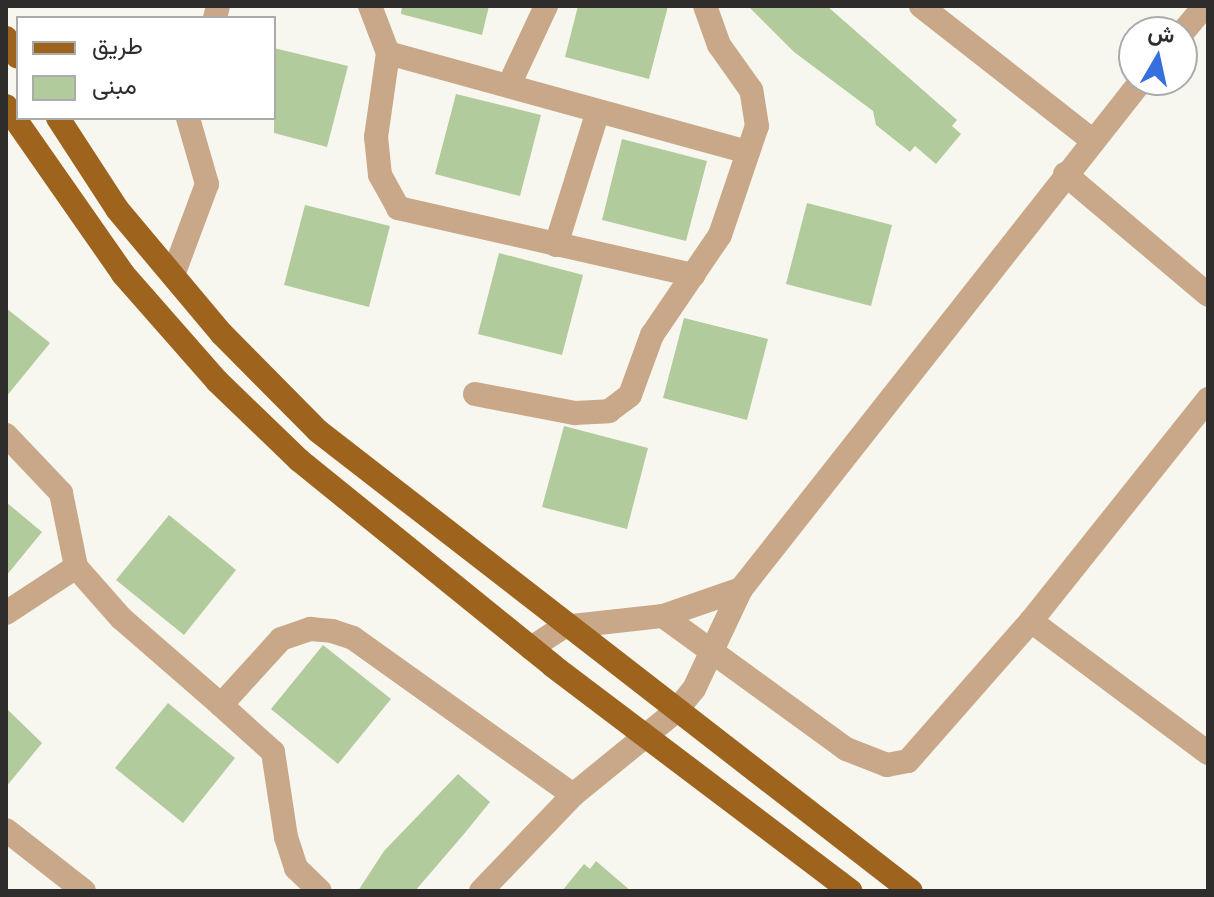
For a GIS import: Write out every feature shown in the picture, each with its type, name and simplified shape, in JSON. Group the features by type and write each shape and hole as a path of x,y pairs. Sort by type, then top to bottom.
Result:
{"main road":[{"path":"6,106 123,274 217,381 299,460 646,739 850,891"},
{"path":"59,120 117,209 173,275 318,431 563,627 911,891"}],"street":[{"path":"370,6 388,53 376,137 380,175 398,208 694,275"},
{"path":"510,83 546,6"},
{"path":"475,394 575,413 609,411 630,395 652,335 720,235 757,126 751,90 719,45 705,6"},
{"path":"921,6 1092,140"},
{"path":"388,53 510,83 748,152"},
{"path":"481,891 573,795 646,739 676,711 710,653 741,589 1129,96"},
{"path":"556,245 598,111"},
{"path":"173,275 207,184 189,120"},
{"path":"1065,174 1208,295"},
{"path":"663,616 846,749 898,764 918,755 1031,621 1208,399"},
{"path":"6,435 61,493 76,567 121,618 273,752 289,848 296,868 320,891"},
{"path":"6,613 76,567"},
{"path":"531,648 563,627 663,616 741,589"},
{"path":"1031,621 1204,740"},
{"path":"221,705 281,639 310,629 332,631 353,638 573,795"},
{"path":"6,830 84,891"}],"building":[{"path":"402,6 489,6 482,35 401,14"},
{"path":"578,6 668,6 649,79 565,57"},
{"path":"748,6 827,6 957,120 952,126 961,134 936,164 915,146 910,152 876,125 873,111 794,52"},
{"path":"276,48 348,66 327,147 274,133"},
{"path":"456,94 541,115 520,196 435,174"},
{"path":"622,139 707,161 686,241 602,220"},
{"path":"807,203 892,225 871,306 786,284"},
{"path":"305,205 390,226 369,307 284,285"},
{"path":"499,253 583,275 562,355 478,334"},
{"path":"6,308 50,343 6,397"},
{"path":"684,318 768,339 747,420 663,398"},
{"path":"564,426 648,448 627,529 542,507"},
{"path":"6,502 42,532 6,576"},
{"path":"169,515 236,570 184,635 116,580"},
{"path":"323,645 391,699 338,764 271,709"},
{"path":"168,703 235,758 183,823 115,768"},
{"path":"6,708 42,743 6,787"},
{"path":"458,774 490,802 464,834 415,891 358,891 384,851"},
{"path":"596,861 631,891 562,891 584,864 590,869"}]}
